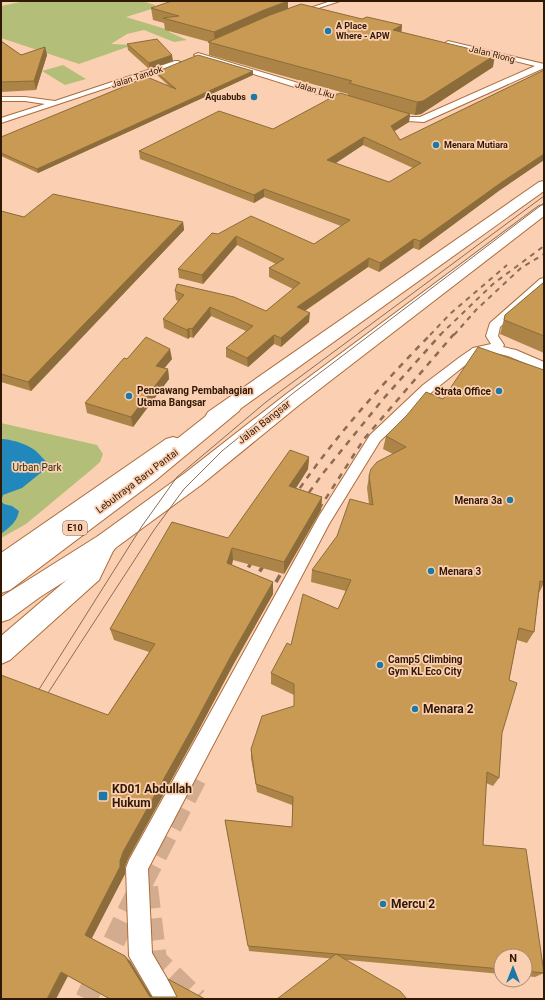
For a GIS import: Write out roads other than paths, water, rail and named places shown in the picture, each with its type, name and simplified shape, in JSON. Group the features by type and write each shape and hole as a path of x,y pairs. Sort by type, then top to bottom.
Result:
{"main road":[{"path":"1,566 171,446 232,406 544,185"},
{"name":"Jalan Bangsar","path":"1,652 90,573 106,543 544,209"},
{"name":"Lebuhraya Baru Pantai","path":"1,582 148,474 232,406"},
{"path":"1,611 30,590 106,543"}],"street":[{"path":"284,18 338,1"},
{"path":"297,6 324,13"},
{"name":"Jalan Riong","path":"441,41 542,66"},
{"name":"Jalan Tandok","path":"1,121 162,69 210,50"},
{"name":"Jalan Liku","path":"191,58 359,104"},
{"path":"381,111 407,119 421,120 542,66"},
{"path":"1,99 34,99 56,103"},
{"path":"498,345 492,336 494,326 544,281"},
{"path":"166,999 141,956 137,868 324,520 375,438 428,388 464,360 477,351 491,348 512,353 544,367"}],"water":[{"path":"1,439 15,441 31,447 47,462 48,467 22,488 3,495 1,501"},
{"path":"1,501 19,511 15,521 1,534"}],"tunnel":[{"path":"86,999 146,875 198,774"},
{"path":"147,887 156,960 197,999"}],"tram line":[{"path":"38,691 142,526 177,477 266,402 544,196"},
{"path":"48,693 154,530 184,489 222,451 292,394 544,203"}],"railway":[{"path":"441,334 493,284 544,246"},
{"path":"454,335 476,310 521,268 544,254"},
{"path":"430,335 450,314 507,265"},
{"path":"293,498 324,455 358,413 431,334"},
{"path":"302,502 324,472 384,398 441,334"},
{"path":"319,509 364,439 454,334"},
{"path":"315,515 320,508"},
{"path":"240,581 256,555"},
{"path":"251,585 267,560"},
{"path":"268,596 287,563"}],"place":[{"name":"A Place Where - APW","path":"328,31"},
{"name":"Aquabubs","path":"254,97"},
{"name":"Menara Mutiara","path":"436,145"},
{"name":"Strata Office","path":"499,391"},
{"name":"Pencawang Pembahagian Utama Bangsar","path":"129,396"},
{"name":"Menara 3a","path":"510,500"},
{"name":"Menara 3","path":"431,571"},
{"name":"Camp5 Climbing Gym KL Eco City","path":"380,665"},
{"name":"Menara 2","path":"415,709"},
{"name":"KD01 Abdullah Hukum","path":"103,796"},
{"name":"Mercu 2","path":"383,904"}],"park label":[{"name":"Urban Park","path":"37,467"}]}
